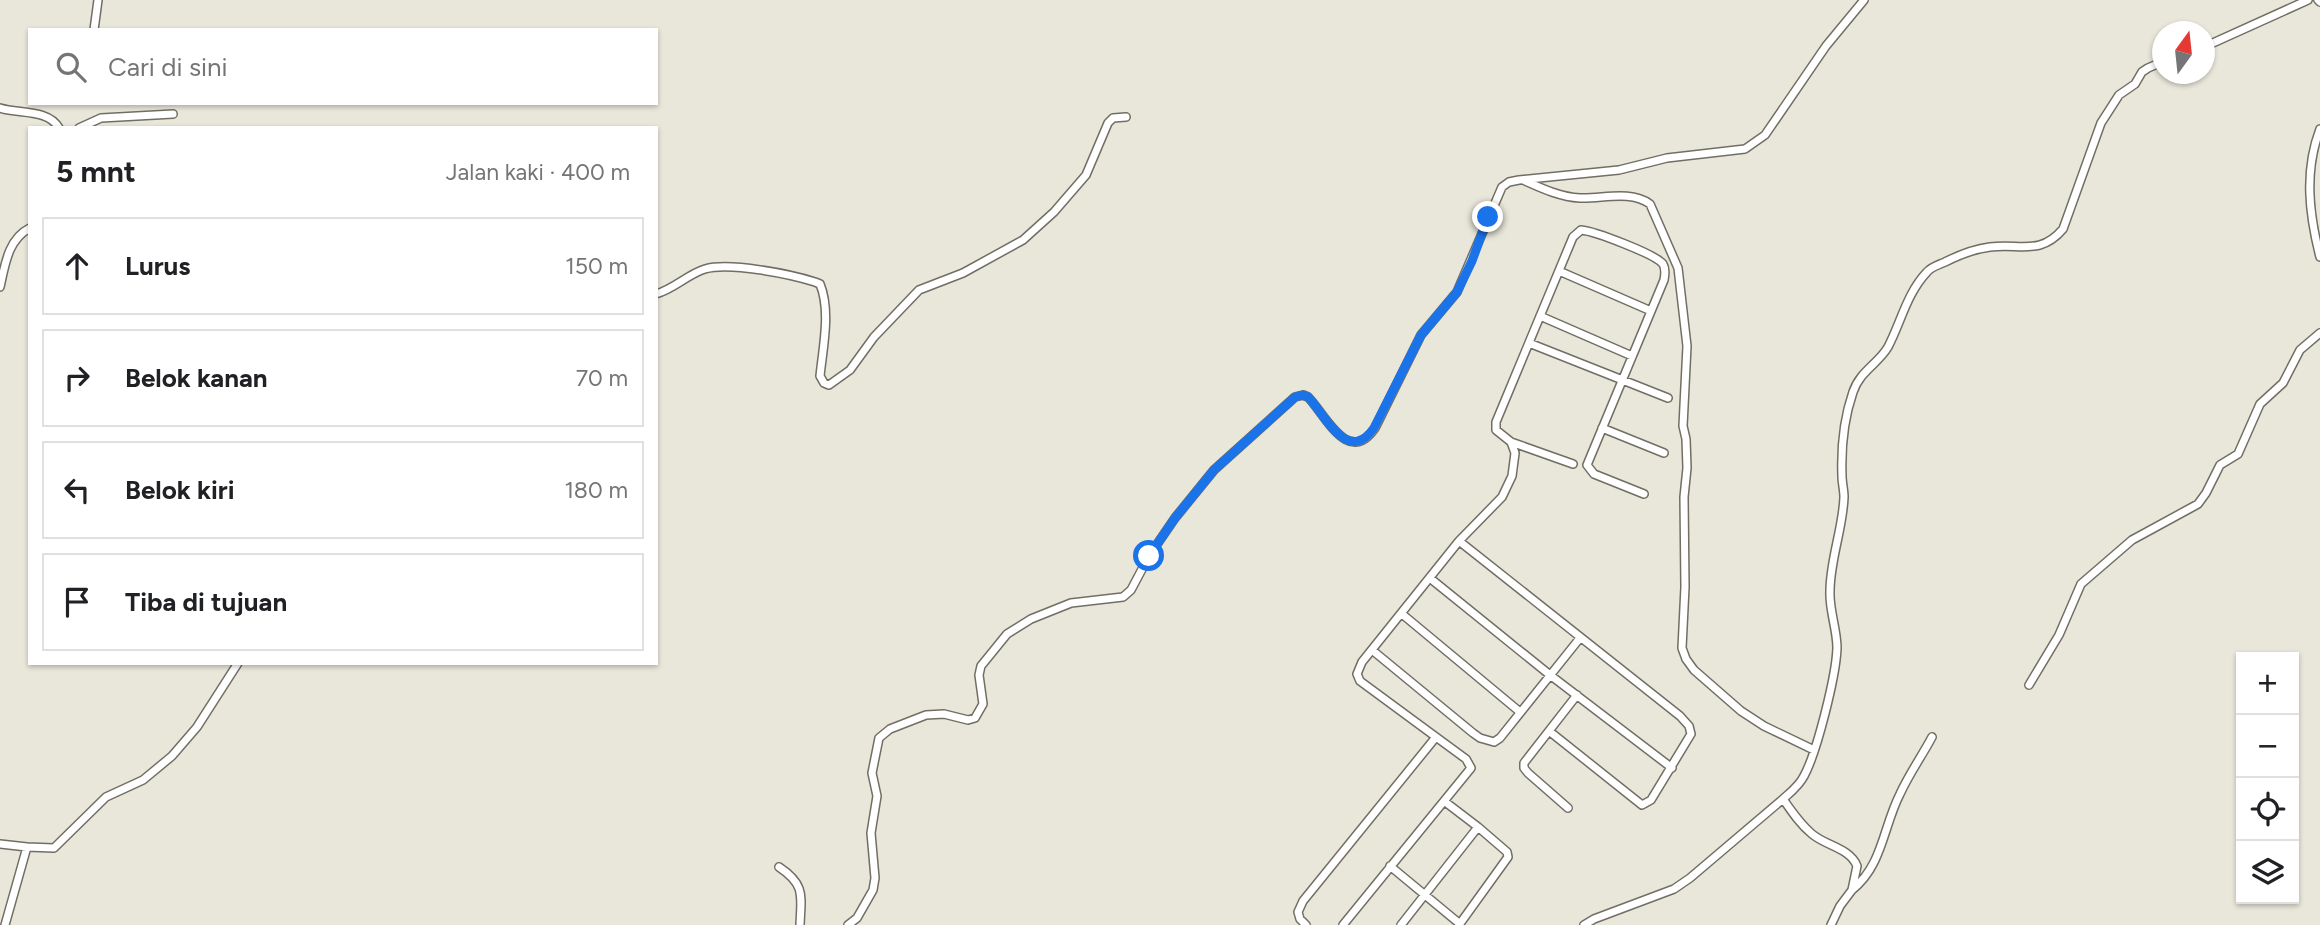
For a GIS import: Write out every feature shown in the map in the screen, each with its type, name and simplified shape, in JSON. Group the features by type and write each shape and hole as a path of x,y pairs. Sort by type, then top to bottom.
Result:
{"street":[{"path":"94,28 98,0"},
{"path":"848,925 857,918 873,890 875,878 871,832 877,796 872,773 877,742 881,735 926,715 944,714 968,720 975,718 982,704 979,675 981,666 1007,634 1031,619 1071,603 1123,597 1131,590 1149,556 1175,518 1214,470 1295,397 1308,397 1334,430 1347,440 1359,441 1367,437 1421,335 1457,292 1502,187 1509,182 1619,170 1667,158 1736,152 1752,146 1765,135 1826,46 1864,0"},
{"path":"2215,42 2308,0"},
{"path":"1584,925 1674,889 1797,787 1804,777 1830,691 1837,650 1830,587 1844,496 1843,448 1849,409 1857,383 1868,367 1885,351 1906,302 1929,269 1973,251 1992,247 2031,247 2046,244 2056,237 2063,229 2101,123 2119,95 2135,84 2142,72 2152,67"},
{"path":"0,108 49,117 59,126"},
{"path":"83,126 101,118 173,114"},
{"path":"658,293 709,268 745,268 820,284 824,298 825,322 820,376 824,383 830,385 850,370 874,337 919,290 963,273 1023,240 1033,231 1086,176 1108,123 1113,118 1126,117"},
{"path":"2320,129 2309,170 2312,228 2320,257"},
{"path":"1523,180 1578,198 1627,196 1650,204 1678,268 1687,346 1682,648 1694,670 1741,711 1763,726 1814,750"},
{"path":"0,287 9,249 21,232 28,229"},
{"path":"1573,464 1511,442 1500,435 1495,426 1559,271 1577,233 1587,231 1601,234 1653,257 1664,266 1664,280 1587,465 1588,469 1599,477 1644,494"},
{"path":"1559,271 1651,311"},
{"path":"1540,316 1632,356"},
{"path":"2029,685 2059,635 2081,584 2132,541 2198,504 2220,465 2238,454 2260,404 2283,383 2300,350 2320,333"},
{"path":"1529,343 1668,398"},
{"path":"1602,428 1664,453"},
{"path":"1343,925 1471,768 1466,759 1357,678 1362,662 1459,541 1497,503 1506,489 1515,463 1511,442"},
{"path":"1459,541 1680,716 1691,729 1690,738 1672,768 1651,800 1642,805 1549,731"},
{"path":"1431,579 1550,675 1672,768"},
{"path":"1402,614 1520,712"},
{"path":"1372,650 1480,738 1494,742 1580,638"},
{"path":"0,844 54,848 106,797 143,780 158,769 197,727 237,665"},
{"path":"1568,808 1524,768 1527,757 1577,695"},
{"path":"1306,925 1298,912 1303,901 1436,737"},
{"path":"1830,925 1839,906 1873,865 1899,795 1932,737"},
{"path":"1783,799 1797,820 1813,835 1855,860 1857,866 1852,890"},
{"path":"1390,866 1459,924 1508,857 1507,852 1444,801"},
{"path":"1401,925 1478,827"},
{"path":"5,925 27,847"},
{"path":"779,867 793,878 802,894 800,925"}],"route":[{"path":"1149,556 1175,518 1214,470 1298,395 1313,401 1340,436 1352,442 1367,437 1421,335 1457,292 1488,217"}]}
